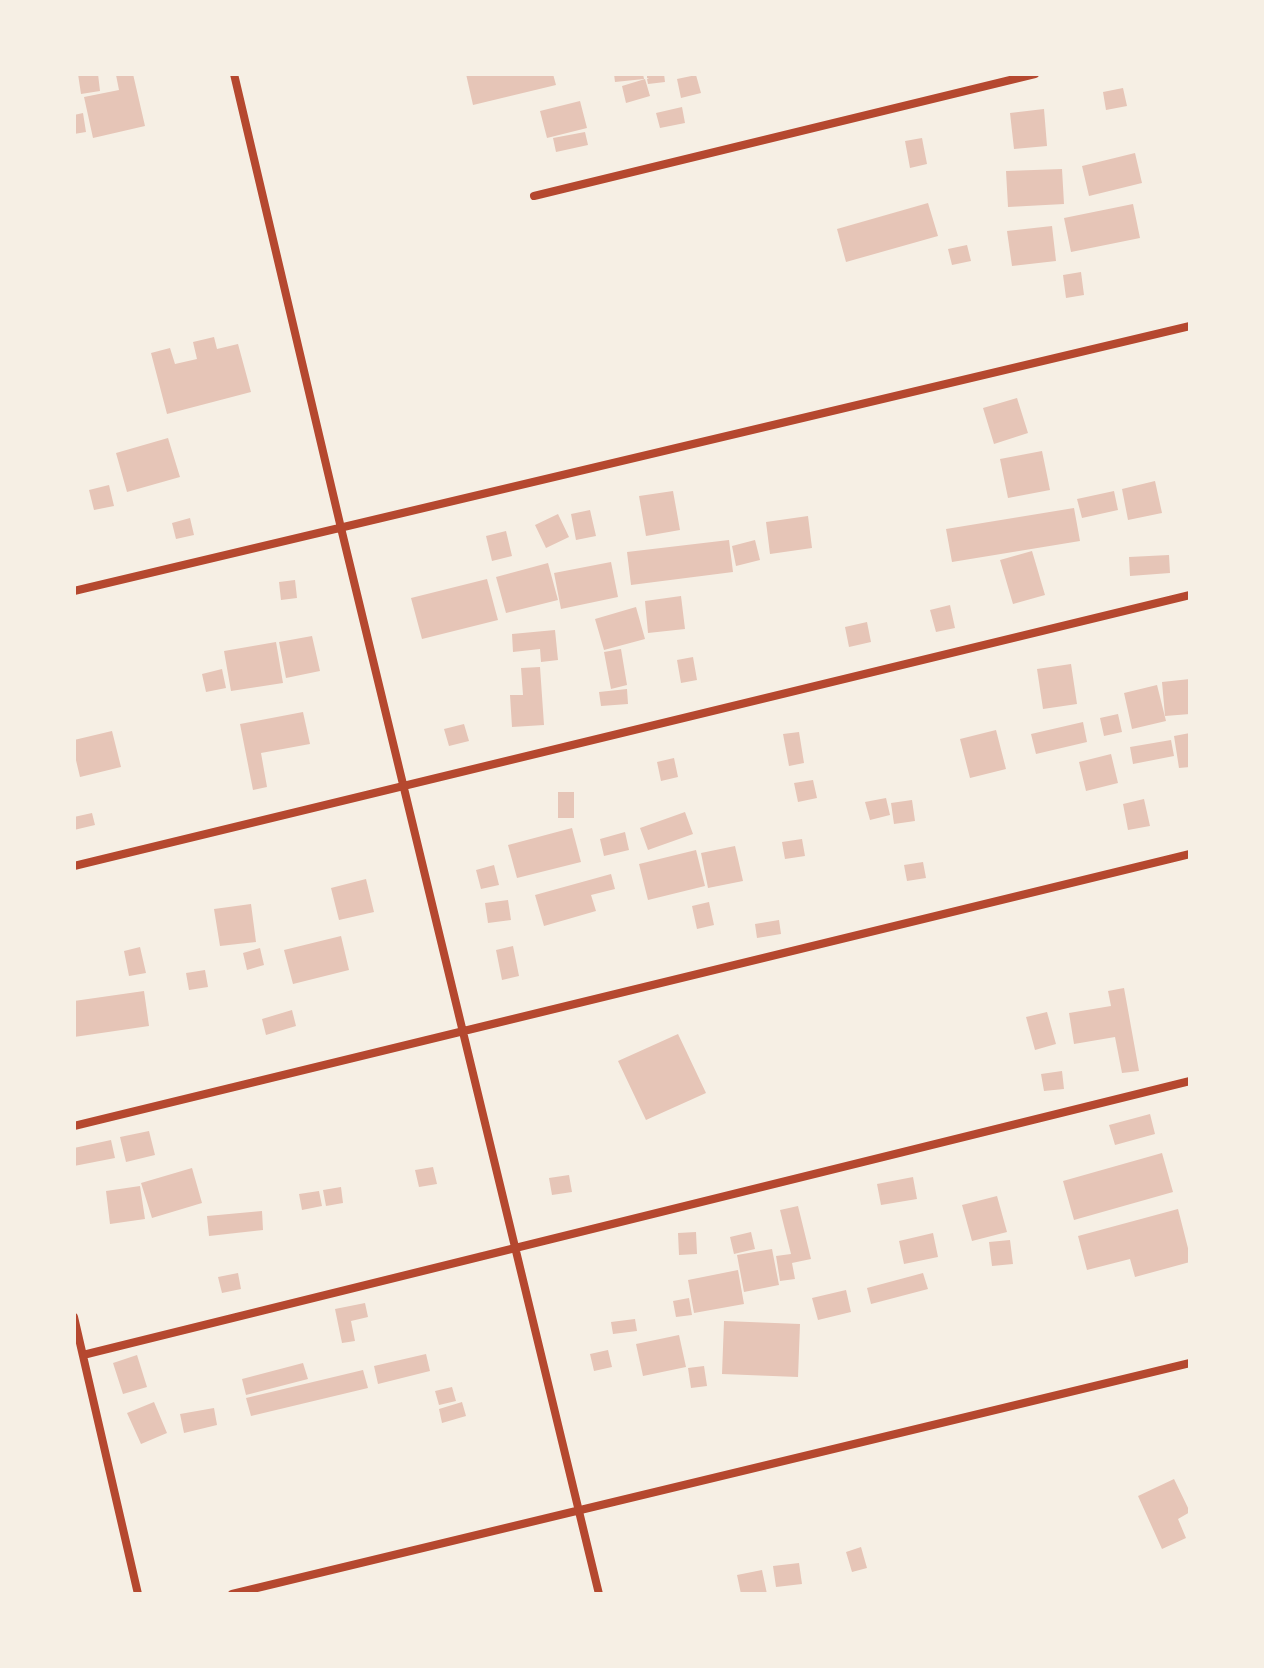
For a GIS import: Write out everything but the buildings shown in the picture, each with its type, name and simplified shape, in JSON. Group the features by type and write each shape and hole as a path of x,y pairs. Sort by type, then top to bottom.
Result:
{"street":[{"path":"234,74 599,1594"},
{"path":"534,196 1035,74"},
{"path":"74,591 1190,326"},
{"path":"74,866 1190,595"},
{"path":"74,1126 1190,854"},
{"path":"83,1355 1190,1081"},
{"path":"74,1317 138,1594"},
{"path":"232,1594 1190,1363"}]}
